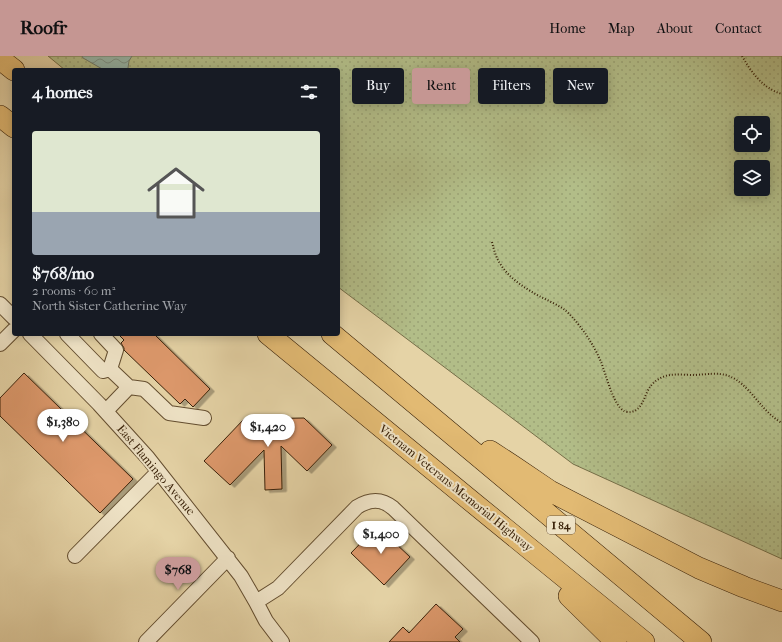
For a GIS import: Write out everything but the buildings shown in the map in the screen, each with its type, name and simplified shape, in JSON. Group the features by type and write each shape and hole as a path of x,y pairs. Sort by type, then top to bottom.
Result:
{"highway":[{"path":"0,59 12,68"},
{"path":"0,116 12,125"},
{"name":"Vietnam Veterans Memorial Highway","path":"270,336 644,642"},
{"name":"I 84","path":"334,336 701,642"},
{"path":"421,408 550,491 699,568 782,601"},
{"path":"476,505 616,642"}],"street":[{"path":"0,304 12,316"},
{"path":"0,344 12,332"},
{"name":"East Flamingo Avenue","path":"32,336 106,411 148,458 242,576 266,621 282,642"},
{"path":"69,336 103,371 110,369"},
{"path":"103,336 116,350 110,369"},
{"path":"110,369 129,387 144,389 169,413 204,418"},
{"path":"106,411 129,387"},
{"path":"76,556 158,472"},
{"path":"256,602 278,588 357,507 365,502 383,502 393,508 532,642"},
{"path":"146,642 228,558"}],"path":[{"path":"742,56 765,86 782,94"},
{"path":"492,242 498,260 508,273 528,290 564,310 573,318 585,333 601,362 618,406 624,411 634,412 638,409 649,388 655,382 663,378 670,375 712,373 724,374 732,377 742,384 769,414 782,423"}],"green space":[{"path":"48,56 782,56 782,559 573,464 340,289 340,68 63,68"}],"water":[{"path":"82,56 132,56 129,61 128,68 100,68"}]}
